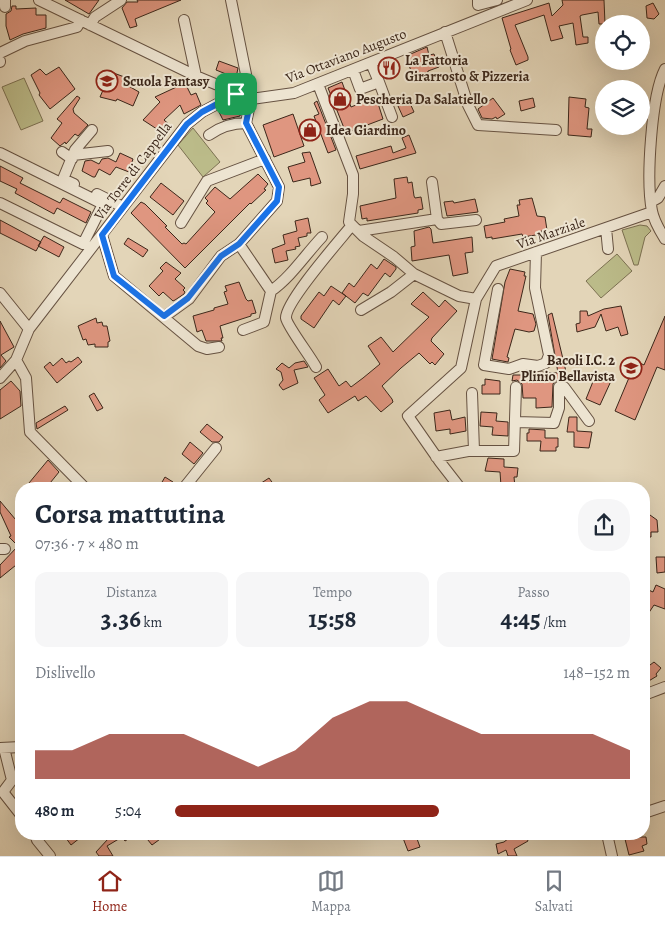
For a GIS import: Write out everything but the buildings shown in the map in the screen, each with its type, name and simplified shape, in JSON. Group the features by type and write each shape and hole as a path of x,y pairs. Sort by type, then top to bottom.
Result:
{"street":[{"path":"50,29 95,17 120,0"},
{"path":"164,316 188,298 221,256 239,244 277,201 279,187 246,123 251,99 231,0"},
{"path":"478,0 478,5 502,4"},
{"name":"Via Ottaviano Augusto","path":"43,1 196,76 251,99 294,93 445,32 502,4 527,0"},
{"path":"0,53 25,41 77,27 81,20"},
{"path":"184,20 196,76"},
{"path":"445,32 468,105 478,125 556,130"},
{"path":"371,63 392,118"},
{"path":"665,69 659,84 654,113 650,173 652,207 665,239"},
{"path":"353,70 360,90 379,82"},
{"path":"318,84 353,175 353,194 349,222 414,274 459,296 476,299"},
{"name":"Via Torre di Cappella","path":"0,378 16,360 29,329 187,124 202,112 236,94"},
{"path":"209,135 217,129 234,123 246,123"},
{"path":"92,130 80,142 63,178 123,207"},
{"path":"62,152 72,157 108,151"},
{"path":"0,153 103,204 83,244 0,203"},
{"path":"181,223 208,181 264,159"},
{"path":"432,182 436,219 441,224 476,220"},
{"path":"652,207 665,186"},
{"name":"Via Marziale","path":"456,482 436,457 408,416 462,368 476,299 496,266 606,228 652,207"},
{"path":"316,366 286,320 287,310 306,282 355,228 436,219"},
{"path":"606,228 608,249"},
{"path":"102,235 114,276 198,346 207,349 219,347"},
{"path":"243,330 264,322 271,291 283,282 322,237"},
{"path":"239,244 271,291"},
{"path":"498,289 484,365 509,369 523,364 538,366 546,362 549,355 535,288 536,252"},
{"path":"361,310 392,292 414,274"},
{"path":"0,293 29,329"},
{"path":"16,360 26,378 29,392 28,423 30,432 79,482"},
{"path":"436,457 474,451 514,451 516,387"},
{"path":"515,422 554,423 559,408 559,387 564,387 590,421"},
{"path":"472,393 474,451"},
{"path":"189,482 216,448"},
{"path":"650,693 665,687"},
{"path":"15,747 2,748 12,780 3,792 15,807"},
{"path":"650,811 665,806"},
{"path":"37,840 50,856"},
{"path":"608,840 612,856"}],"green space":[{"path":"24,78 43,121 21,130 2,87"},
{"path":"193,128 220,162 203,177 178,145"},
{"path":"640,225 647,226 651,231 645,237 638,265 634,265 622,230"},
{"path":"617,254 632,271 601,298 586,281"}],"place":[{"name":"La Fattoria Girarrosto & Pizzeria","path":"389,68"},
{"name":"Scuola Fantasy","path":"107,81"},
{"name":"Pescheria Da Salatiello","path":"340,99"},
{"name":"Idea Giardino","path":"310,130"},
{"name":"Bacoli I.C. 2 Plinio Bellavista","path":"631,368"}],"route":[{"path":"236,94 251,99 246,123 279,187 277,201 239,244 221,256 188,298 164,316 114,276 102,235 187,124 202,112 236,94"}]}
